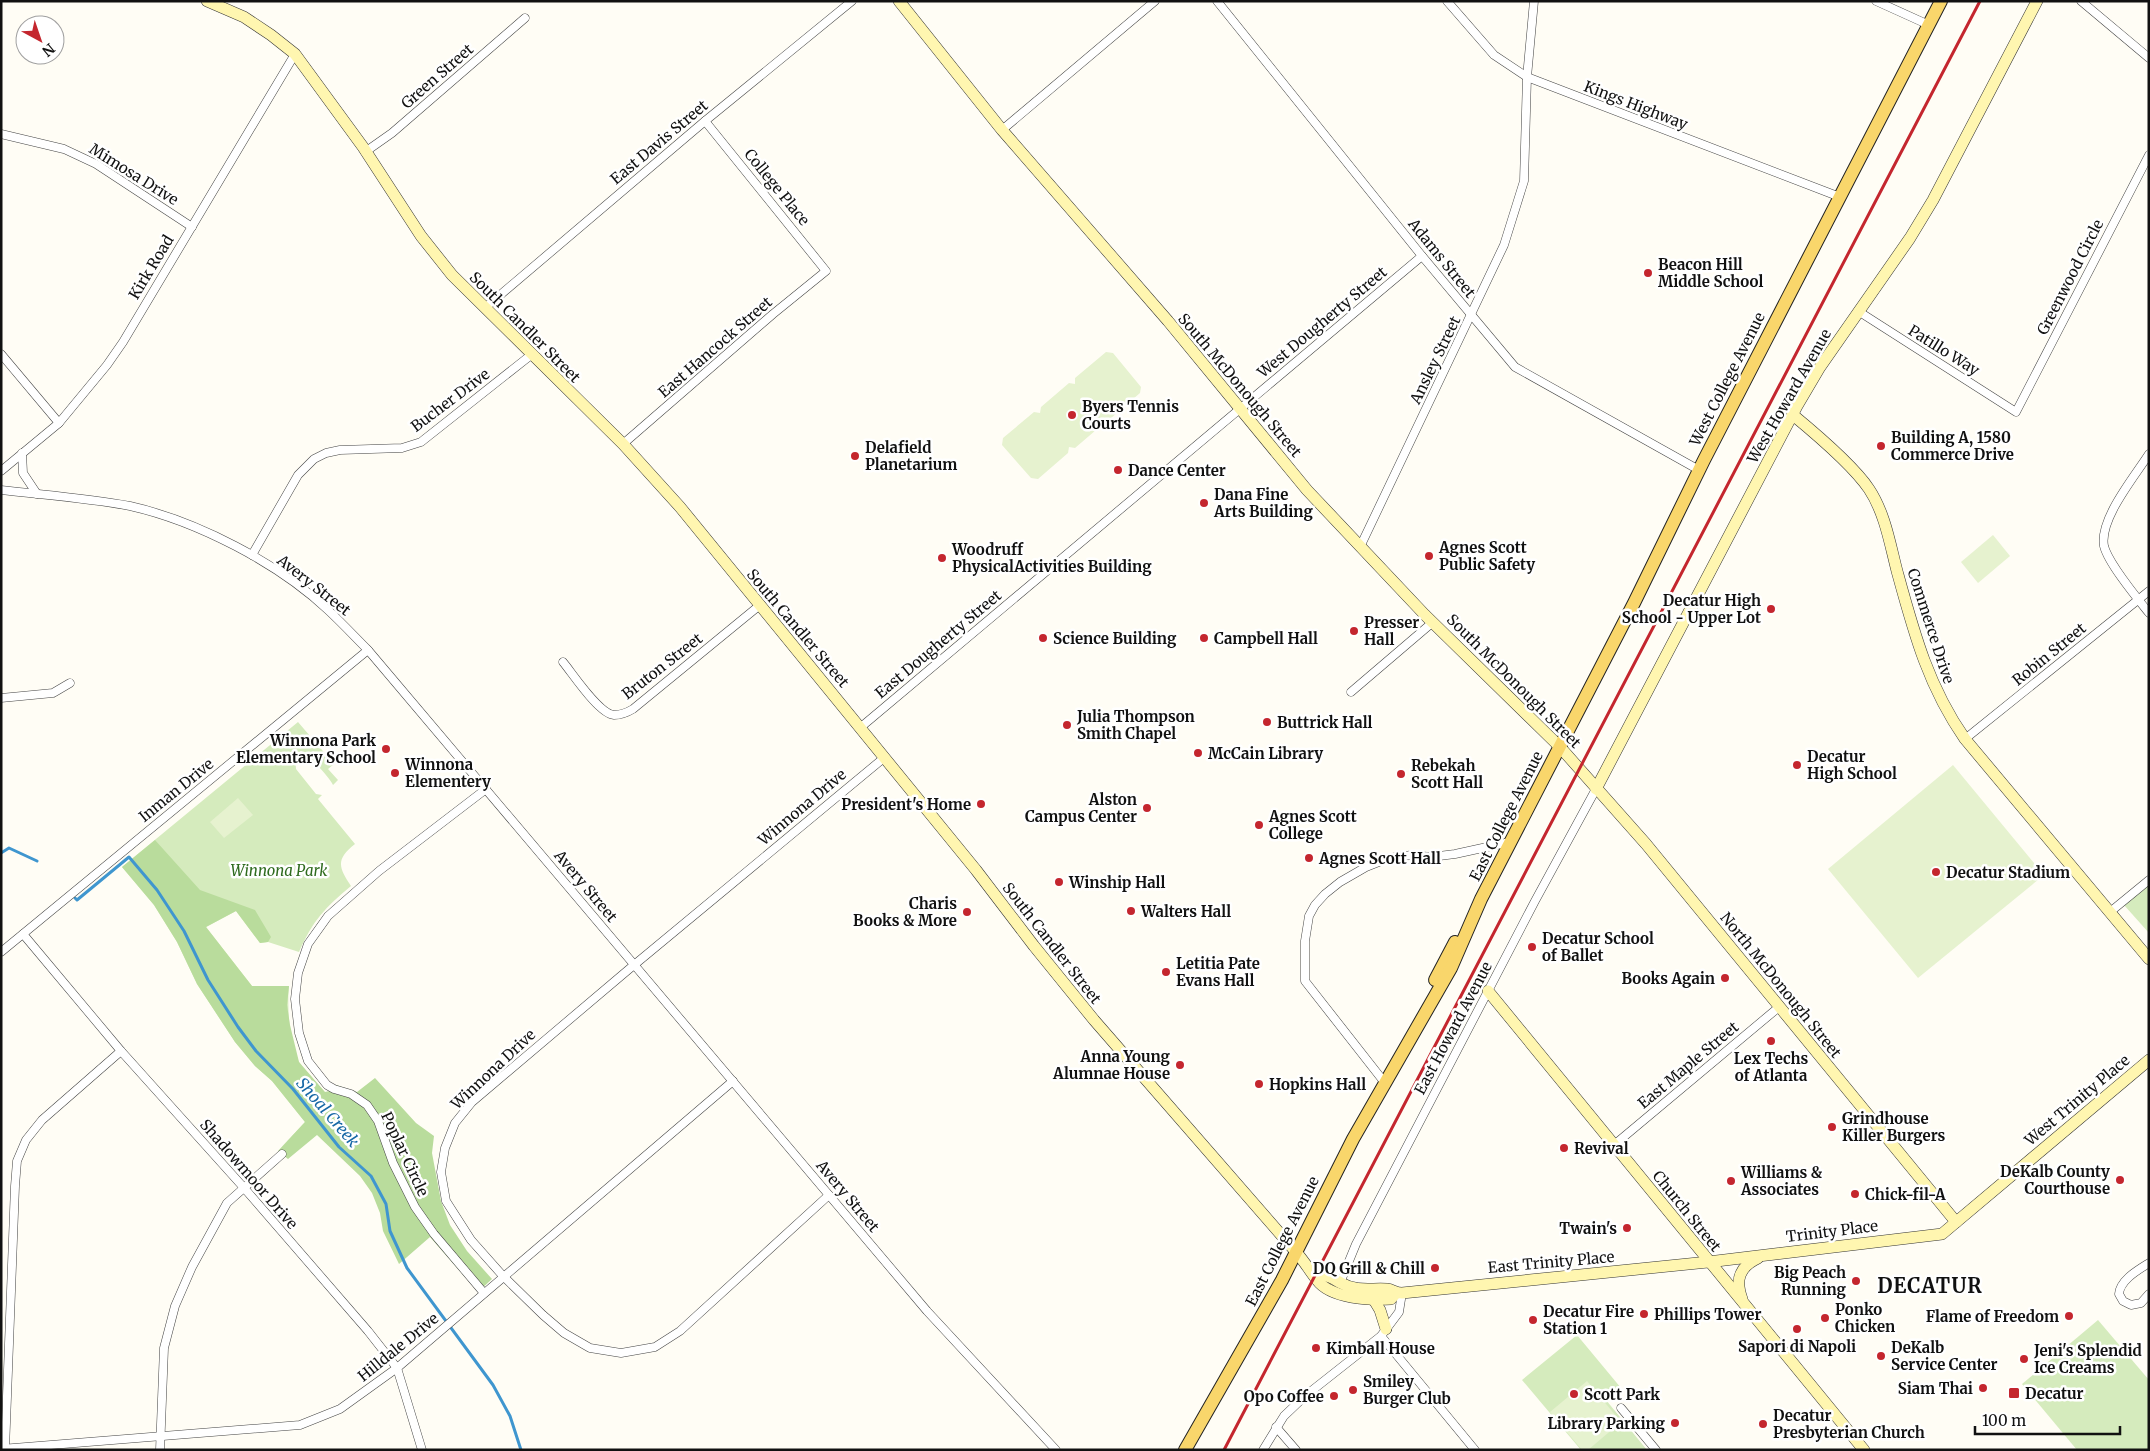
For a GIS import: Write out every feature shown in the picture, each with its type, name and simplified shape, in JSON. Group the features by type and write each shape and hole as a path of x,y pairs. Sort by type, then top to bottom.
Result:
{"main road":[{"name":"West College Avenue","path":"1560,747 1699,470 1941,1"},
{"name":"East College Avenue","path":"1184,1450 1282,1280 1353,1139 1406,1045 1445,958 1481,900 1560,747"}],"street":[{"name":"South Candler Street","path":"206,1 244,17 295,54 315,78 421,236 452,275 623,444 680,507 861,727 1094,1020 1315,1275"},
{"name":"East Davis Street","path":"486,307 705,121 852,1"},
{"name":"South McDonough Street","path":"899,1 1002,130 1240,408 1307,490 1433,622 1580,769"},
{"path":"1002,130 1155,1"},
{"name":"Adams Street","path":"1217,1 1422,256 1515,367 1526,375 1699,470"},
{"name":"Kings Highway","path":"1447,1 1494,55 1527,77 1840,197"},
{"name":"Ansley Street","path":"1360,547 1504,245 1524,181 1527,77 1534,1"},
{"path":"1876,1 1929,25"},
{"name":"West Howard Avenue","path":"1596,788 1793,415 1820,367 1910,238 1933,200 2037,1"},
{"path":"2081,1 2149,58"},
{"name":"Green Street","path":"366,152 392,133 525,18"},
{"name":"Kirk Road","path":"1,471 59,422 107,365 123,342 295,54"},
{"name":"College Place","path":"705,121 826,271"},
{"name":"Mimosa Drive","path":"1,134 64,150 96,164 192,227"},
{"name":"Greenwood Circle","path":"2016,412 2149,154"},
{"name":"West Dougherty Street","path":"1240,408 1422,256"},
{"name":"East Hancock Street","path":"623,444 773,314 826,271"},
{"name":"Patillo Way","path":"1858,311 2016,412"},
{"path":"1,354 59,422"},
{"name":"Bucher Drive","path":"252,555 298,475 314,459 326,453 340,450 402,448 421,442 531,355"},
{"name":"East Dougherty Street","path":"861,727 1240,408"},
{"name":"Commerce Drive","path":"1793,415 1838,454 1869,489 1882,516 1926,670 1952,720 1965,739 2149,959"},
{"path":"22,453 23,473 37,494"},
{"path":"2149,454 2112,511 2104,533 2104,547 2112,563 2149,613"},
{"name":"Avery Street","path":"1,490 130,506 176,519 252,555 290,580 327,609 368,650 927,1311 1056,1450"},
{"name":"Robin Street","path":"1965,739 2149,591"},
{"name":"Bruton Street","path":"563,662 600,708 613,715 624,713 633,709 760,605"},
{"path":"1351,692 1433,622"},
{"name":"Inman Drive","path":"1,952 368,650"},
{"path":"1,698 53,693 70,683"},
{"name":"Winnona Drive","path":"830,1196 680,1331 655,1347 621,1353 590,1348 564,1333 503,1276 471,1240 446,1201 441,1172 445,1148 455,1123 472,1102 635,964 885,758"},
{"name":"North McDonough Street","path":"1580,769 1646,844 1956,1222"},
{"name":"East Howard Avenue","path":"1340,1283 1360,1235 1596,788"},
{"name":"Poplar Circle","path":"484,1293 434,1234 415,1207 393,1163 378,1121 367,1105 351,1094 334,1090 308,1061 299,1033 296,999 298,974 308,944 328,916 379,871 486,790"},
{"path":"1385,1083 1305,981 1305,940 1309,916 1315,905 1340,882 1366,867 1389,858 1412,855 1431,857 1455,854 1510,842"},
{"path":"2110,912 2149,880"},
{"name":"Shadowmoor Drive","path":"23,934 121,1051 245,1189 368,1331 397,1368 422,1450"},
{"name":"Church Street","path":"1488,991 1708,1262 1864,1450"},
{"name":"East Maple Street","path":"1614,1145 1779,1006"},
{"path":"3,1449 14,1186 17,1161 26,1140 42,1120 121,1051"},
{"name":"West Trinity Place","path":"1956,1222 2149,1060"},
{"name":"Hilldale Drive","path":"3,1449 300,1424 340,1409 397,1368 733,1081"},
{"path":"160,1450 159,1435 164,1348 175,1306 192,1267 227,1203 245,1189 282,1154"},
{"name":"Trinity Place","path":"1708,1262 1942,1234 1956,1222"},
{"path":"1743,1303 1738,1284 1740,1272 1751,1261 1768,1254"},
{"name":"East Trinity Place","path":"1340,1283 1362,1290 1390,1289 1399,1293 1708,1262"},
{"path":"2149,1263 2128,1278 2122,1285 2119,1294 2123,1301 2131,1305 2141,1303 2149,1294"},
{"path":"1315,1275 1321,1274 1340,1283"},
{"name":"East Trinity Place","path":"1315,1275 1317,1280 1332,1291 1351,1298 1391,1299 1399,1293"},
{"path":"1263,1450 1276,1426 1305,1396 1383,1332 1399,1312 1399,1293"},
{"path":"1374,1300 1380,1310 1383,1332 1475,1450"},
{"path":"1621,1408 1656,1450"},
{"path":"1276,1426 1296,1450"}],"green space":[{"name":"Byers Tennis Courts","path":"1106,352 1113,353 1141,387 1140,393 1110,419 1103,418 1103,424 1075,448 1069,447 1068,453 1038,479 1031,478 1002,445 1003,438 1034,412 1040,413 1041,407 1069,383 1075,384 1075,378"},
{"path":"1993,535 2010,556 1978,583 1961,562"},
{"name":"Winnona Park","path":"298,722 334,764 328,769 338,780 333,785 328,777 305,753 301,751 295,755 296,769 316,794 322,795 318,799 355,844 345,854 341,864 343,874 351,886 320,915 309,931 299,952 268,942 260,943 236,911 206,927 252,986 289,986 290,1025 296,1055 299,1062 330,1099 278,1151 305,1122 272,1081 255,1066 235,1042 197,984 177,942 154,905 122,867"},
{"name":"Decatur Stadium","path":"1953,765 2044,875 1918,978 1828,869"},
{"path":"238,798 253,815 224,838 210,822"},
{"path":"155,840 200,890 255,910 271,937 268,942 260,943 236,911 206,927 252,986 289,986 287,1005 299,1062 325,1092 334,1090 336,1085 357,1092 375,1078 416,1123 434,1136 432,1153 441,1201 450,1225 467,1251 492,1279 478,1292 430,1237 399,1264 383,1231 380,1213 372,1193 360,1176 317,1135 288,1159 278,1151 305,1122 272,1081 255,1066 235,1042 197,984 177,942 154,905 122,867"},
{"path":"2149,885 2149,933 2124,905"},
{"path":"2098,1320 2149,1380 2149,1450 2077,1450 2022,1384"},
{"name":"Scott Park","path":"1577,1335 1621,1388 1606,1400 1647,1450 1581,1450 1522,1380"},
{"path":"1587,1381 1621,1422 1588,1450 1582,1450 1550,1412"}],"waterway":[{"name":"Shoal Creek","path":"1,853 9,848 37,861"},
{"name":"Shoal Creek","path":"75,898 77,900 129,857 157,890 184,931 208,980 238,1027 256,1051 293,1089 339,1147 371,1176 386,1204 390,1231 407,1268 493,1385 510,1416 521,1450"}],"railway":[{"path":"1224,1450 1980,1"}],"place":[{"name":"Beacon Hill Middle School","path":"1648,273"},
{"name":"Byers Tennis Courts","path":"1072,415"},
{"name":"Building A, 1580 Commerce Drive","path":"1881,446"},
{"name":"Delafield Planetarium","path":"855,456"},
{"name":"Dance Center","path":"1118,470"},
{"name":"Dana Fine Arts Building","path":"1204,503"},
{"name":"Agnes Scott Public Safety","path":"1429,556"},
{"name":"Woodruff PhysicalActivities Building","path":"942,558"},
{"name":"Decatur High School - Upper Lot","path":"1771,609"},
{"name":"Presser Hall","path":"1354,631"},
{"name":"Science Building","path":"1043,638"},
{"name":"Campbell Hall","path":"1204,638"},
{"name":"Buttrick Hall","path":"1267,722"},
{"name":"Julia Thompson Smith Chapel","path":"1067,725"},
{"name":"Winnona Park Elementary School","path":"386,749"},
{"name":"McCain Library","path":"1198,753"},
{"name":"Decatur High School","path":"1797,765"},
{"name":"Winnona Elementery","path":"395,773"},
{"name":"Rebekah Scott Hall","path":"1401,774"},
{"name":"President's Home","path":"981,804"},
{"name":"Alston Campus Center","path":"1147,808"},
{"name":"Agnes Scott College","path":"1259,825"},
{"name":"Agnes Scott Hall","path":"1309,858"},
{"name":"Decatur Stadium","path":"1936,872"},
{"name":"Winship Hall","path":"1059,882"},
{"name":"Walters Hall","path":"1131,911"},
{"name":"Charis Books & More","path":"967,912"},
{"name":"Decatur School of Ballet","path":"1532,947"},
{"name":"Letitia Pate Evans Hall","path":"1166,972"},
{"name":"Books Again","path":"1725,978"},
{"name":"Lex Techs of Atlanta","path":"1771,1041"},
{"name":"Anna Young Alumnae House","path":"1180,1065"},
{"name":"Hopkins Hall","path":"1259,1084"},
{"name":"Grindhouse Killer Burgers","path":"1832,1127"},
{"name":"Revival","path":"1564,1148"},
{"name":"DeKalb County Courthouse","path":"2120,1180"},
{"name":"Williams & Associates","path":"1731,1181"},
{"name":"Chick-fil-A","path":"1855,1194"},
{"name":"Twain's","path":"1627,1228"},
{"name":"DQ Grill & Chill","path":"1435,1268"},
{"name":"Big Peach Running","path":"1856,1281"},
{"name":"Phillips Tower","path":"1644,1314"},
{"name":"Flame of Freedom","path":"2069,1316"},
{"name":"Ponko Chicken","path":"1825,1318"},
{"name":"Decatur Fire Station 1","path":"1533,1320"},
{"name":"Sapori di Napoli","path":"1797,1329"},
{"name":"Kimball House","path":"1316,1348"},
{"name":"DeKalb Service Center","path":"1881,1356"},
{"name":"Jeni's Splendid Ice Creams","path":"2024,1359"},
{"name":"Siam Thai","path":"1983,1388"},
{"name":"Smiley Burger Club","path":"1353,1390"},
{"name":"Decatur","path":"2014,1393"},
{"name":"Scott Park","path":"1574,1394"},
{"name":"Opo Coffee","path":"1334,1396"},
{"name":"Library Parking","path":"1675,1423"},
{"name":"Decatur Presbyterian Church","path":"1763,1424"}],"district":[{"name":"DECATUR","path":"1930,1285"}]}
